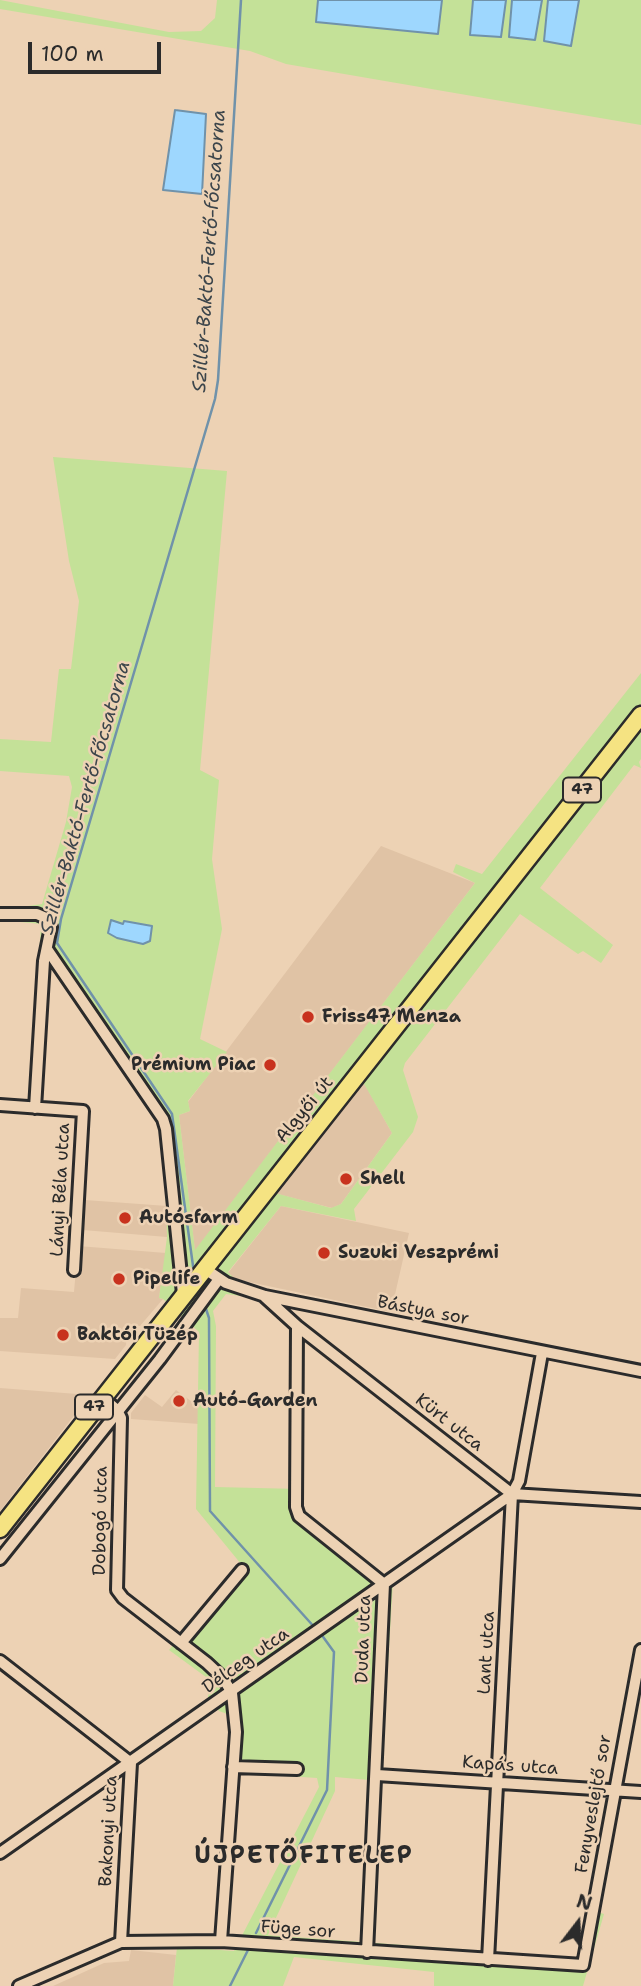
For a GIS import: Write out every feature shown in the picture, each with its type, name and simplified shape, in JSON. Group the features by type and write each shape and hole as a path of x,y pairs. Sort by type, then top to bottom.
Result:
{"main road":[{"name":"Algyői út","path":"0,1529 641,715"}],"street":[{"path":"0,914 37,914 46,918 51,927 47,949 36,1108 0,1105"},
{"path":"47,949 163,1119 186,1290"},
{"name":"Lányi Béla utca","path":"36,1108 83,1111 74,1270"},
{"name":"Bástya sor","path":"205,1267 219,1279 240,1289 265,1296 641,1371"},
{"path":"0,1559 160,1359 219,1279"},
{"name":"Kürt utca","path":"265,1296 295,1324 512,1494"},
{"name":"Duda utca","path":"297,1303 296,1507 299,1516 384,1584 368,1952"},
{"name":"Lant utca","path":"488,1960 512,1494 519,1481 542,1353"},
{"path":"102,1397 117,1410"},
{"name":"Dobogó utca","path":"117,1410 121,1419 117,1590 123,1598 223,1678 232,1693"},
{"path":"104,1427 120,1432"},
{"path":"512,1494 641,1502"},
{"name":"Délceg utca","path":"2,1849 232,1693 512,1494"},
{"path":"181,1643 242,1570"},
{"name":"Fenyveslejtő sor","path":"583,1965 613,1790 641,1650"},
{"name":"Bakonyi utca","path":"0,1661 131,1763 121,1942"},
{"path":"221,1941 236,1732 232,1693"},
{"path":"233,1768 297,1769"},
{"name":"Kapás utca","path":"377,1775 641,1792"},
{"name":"Füge sor","path":"19,1986 121,1942 221,1941 583,1965"}],"shaded area":[{"path":"381,846 475,883 195,1251 179,1115 190,1111 188,1102"},
{"path":"363,1081 392,1133 341,1204 332,1208 274,1193"},
{"name":"Autósfarm","path":"85,1200 167,1206 167,1237 83,1230"},
{"name":"Suzuki Veszprémi","path":"281,1206 409,1233 391,1312 235,1279 228,1273"},
{"name":"Pipelife","path":"78,1246 166,1253 159,1298 163,1299 140,1326 128,1325 126,1345 115,1359 0,1351 0,1318 18,1318 21,1288 74,1292"},
{"path":"0,1388 90,1395 0,1511"},
{"name":"Autó-Garden","path":"176,1390 199,1407 199,1424 131,1419 131,1413 145,1395 162,1407"},
{"path":"131,1950 176,1955 173,1986 53,1986 104,1963 129,1961"}],"green space":[{"path":"0,0 169,32 201,31 215,18 217,0 318,0 316,21 438,33 442,0 641,0 641,125 286,64 250,51 0,9"},
{"path":"53,457 227,471 200,770 219,780 212,859 222,929 200,1039 227,1052 188,1101 190,1111 179,1115 195,1250 475,883 453,872 456,864 482,874 641,673 641,768 634,765 540,888 613,945 601,963 583,951 578,954 520,914 405,1063 403,1070 418,1117 413,1132 354,1209 356,1221 281,1206 228,1272 235,1279 241,1296 226,1294 213,1311 216,1326 215,1487 300,1489 300,1510 393,1582 381,1781 335,1777 335,1791 268,1935 578,1958 588,1909 604,1914 583,1986 434,1986 434,1972 294,1957 283,1986 173,1986 177,1947 234,1951 319,1787 317,1778 227,1772 230,1715 219,1711 208,1697 210,1680 169,1650 241,1564 196,1509 199,1332 159,1298 167,1237 164,1142 160,1128 47,958 39,957 41,924 0,920 0,910 42,904 66,822 72,787 69,776 0,771 0,739 51,742 59,669 71,669 79,601 69,561","holes":["363,1082 392,1133 341,1204 331,1208 275,1193"]}],"water":[{"path":"318,0 442,0 438,34 316,22"},
{"path":"473,0 506,0 501,37 470,35"},
{"path":"512,0 542,0 535,40 509,37"},
{"path":"548,0 579,0 571,46 544,41"},
{"path":"175,110 206,114 202,194 163,190"},
{"path":"111,920 123,924 124,921 152,926 150,941 143,944 117,938 108,933"}],"waterway":[{"name":"Szillér-Baktó-Fertő-főcsatorna","path":"194,1273 172,1114 57,943 61,919 215,399 241,0"},
{"name":"Szillér-Baktó-Fertő-főcsatorna","path":"205,1306 209,1318 210,1511 316,1629"},
{"name":"Szillér-Baktó-Fertő-főcsatorna","path":"256,1933 327,1790 334,1652 321,1634"},
{"name":"Szillér-Baktó-Fertő-főcsatorna","path":"230,1986 248,1950"}],"place":[{"name":"Friss47 Menza","path":"308,1017"},
{"name":"Prémium Piac","path":"270,1065"},
{"name":"Shell","path":"346,1179"},
{"name":"Autósfarm","path":"125,1218"},
{"name":"Suzuki Veszprémi","path":"324,1253"},
{"name":"Pipelife","path":"119,1279"},
{"name":"Baktói Tüzép","path":"63,1335"},
{"name":"Autó-Garden","path":"179,1401"}],"district":[{"name":"ÚJPETŐFITELEP","path":"304,1857"}]}
